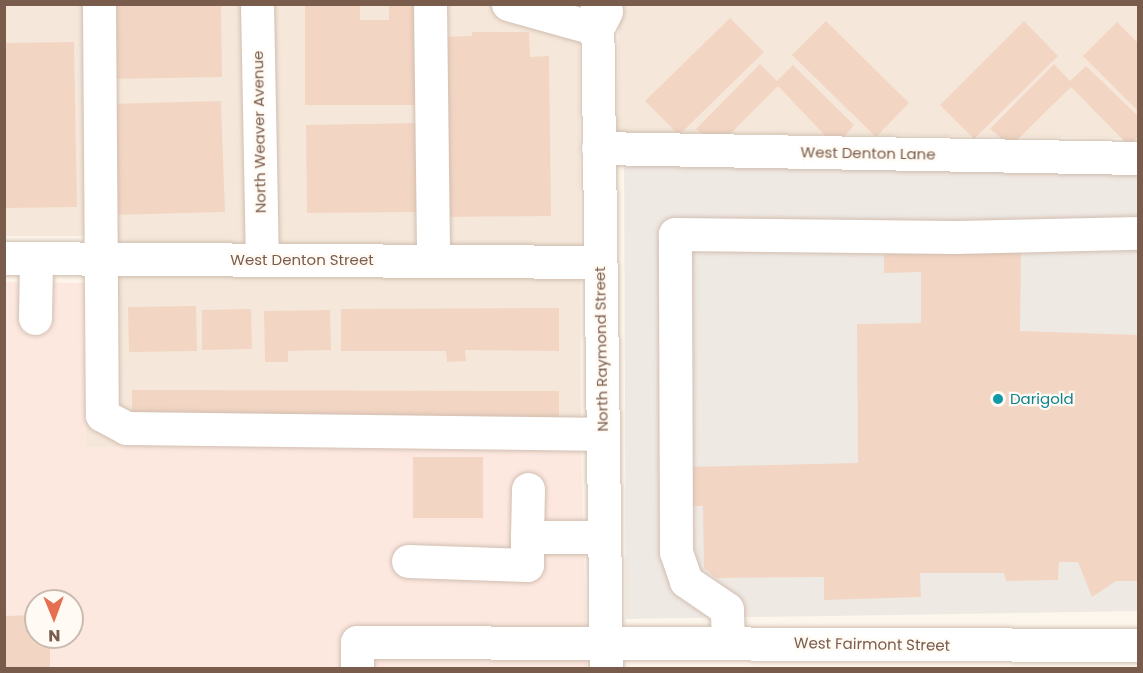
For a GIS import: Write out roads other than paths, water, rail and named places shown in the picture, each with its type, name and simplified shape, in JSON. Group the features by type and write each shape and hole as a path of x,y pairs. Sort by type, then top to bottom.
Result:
{"street":[{"path":"99,4 102,415 126,428 603,434"},
{"name":"North Weaver Avenue","path":"257,4 262,260"},
{"path":"430,4 433,261"},
{"name":"North Raymond Street","path":"508,4 601,12 598,148 606,655"},
{"name":"West Denton Lane","path":"598,148 1138,158"},
{"path":"710,651 727,609 686,581 676,552 675,234 956,237 1138,233"},
{"path":"20,258 35,318"},
{"name":"West Denton Street","path":"20,258 600,262"},
{"path":"408,561 527,565 528,489"},
{"path":"527,537 604,537"},
{"name":"West Fairmont Street","path":"357,669 357,642 606,655 710,651 1024,657 1138,645"}],"place":[{"name":"Darigold","path":"998,399"}]}
